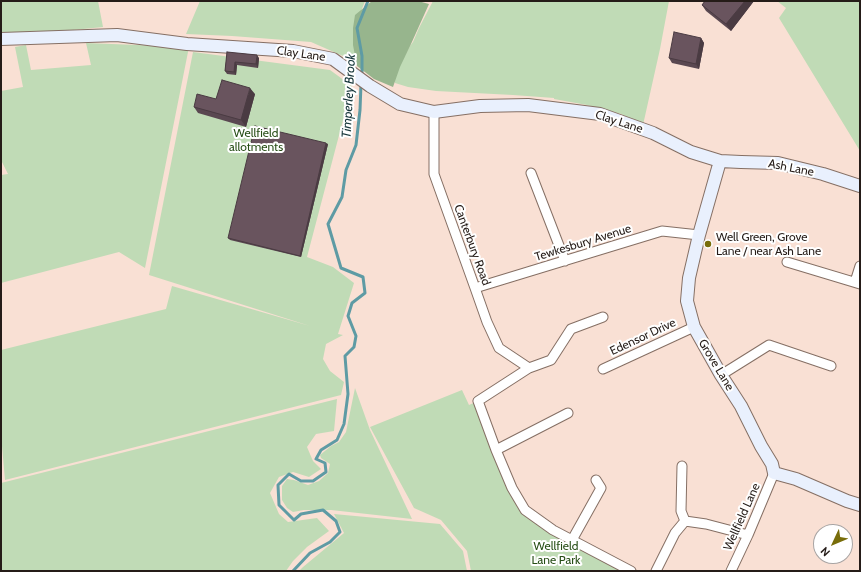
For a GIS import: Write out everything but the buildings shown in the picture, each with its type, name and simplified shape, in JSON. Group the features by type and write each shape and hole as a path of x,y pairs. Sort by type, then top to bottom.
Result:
{"street":[{"name":"Clay Lane","path":"1,39 117,35 187,44 293,51 333,59 370,86 400,104 434,112 480,106 528,105 600,114 653,133 691,152 720,161"},
{"name":"Canterbury Road","path":"434,112 434,174 487,322 499,348 529,368"},
{"name":"Ash Lane","path":"720,161 778,163 823,174 860,186"},
{"name":"Grove Lane","path":"720,161 699,235 689,278 687,301 694,327 721,375 741,406 761,446 772,464 774,473"},
{"path":"531,173 565,261"},
{"name":"Tewkesbury Avenue","path":"475,288 662,231 699,235"},
{"path":"787,262 857,283 860,266"},
{"path":"603,317 571,330 551,360 529,368 478,401 512,488 525,510 553,530 631,571"},
{"name":"Edensor Drive","path":"603,369 694,327"},
{"path":"721,375 769,345 831,366"},
{"path":"496,450 568,413"},
{"path":"682,466 681,511 685,521"},
{"path":"774,473 796,479 860,505"},
{"name":"Wellfield Lane","path":"731,571 774,473"},
{"path":"572,540 601,488 596,480"},
{"path":"685,521 706,524 748,535"},
{"path":"656,571 675,533 685,521"}],"green space":[{"path":"1,1 98,1 103,27 14,36 1,35"},
{"path":"200,1 365,1 354,30 359,63 311,42 186,34"},
{"path":"372,1 418,1 429,4 400,67 393,87 374,79 357,66 353,45 355,15"},
{"path":"433,1 669,1 643,125 621,114 554,98 436,91 408,87 395,83 394,76"},
{"path":"777,1 860,1 860,151 779,18 786,8"},
{"path":"86,43 189,47 145,268 119,252 1,283 1,175 8,174 1,160 1,91 23,87 15,47 26,45 31,70 91,65"},
{"name":"Wellfield allotments","path":"193,52 330,70 352,86 307,257 333,267 354,283 338,334 343,335 326,344 323,359 330,371 344,382 341,395 5,480 1,435 1,350 166,309 172,286 310,326 149,275"},
{"path":"355,388 370,430 412,519 331,510 304,510 293,512 287,508 282,500 282,486 287,479 308,485 319,481 328,473 330,464 321,458 320,455 331,446 339,442 346,432"},
{"name":"Wellfield Lane Park","path":"462,390 469,405 478,401 525,510 629,571 471,571 467,551 441,520 414,508 370,427"},
{"path":"337,399 334,431 316,434 307,447 313,461 321,469 309,477 293,472 279,477 270,493 279,514 288,522 317,518 329,531 307,547 293,561 286,571 1,571 1,483"},
{"path":"334,514 440,524 463,551 467,571 299,571 344,533"}],"waterway":[{"name":"Timperley Brook","path":"362,75 362,56 357,28 368,1"},
{"name":"Timperley Brook","path":"293,571 310,553 330,542 340,532 336,521 323,510 301,514 294,520 279,505 278,485 289,474 301,481 313,481 326,472 325,463 316,459 321,450 337,440 344,424 348,394 345,356 354,347 356,336 348,316 352,303 365,293 363,277 341,268 328,224 342,197 346,170 356,145 361,84"}],"place":[{"name":"Well Green, Grove Lane / near Ash Lane","path":"708,244"}]}
